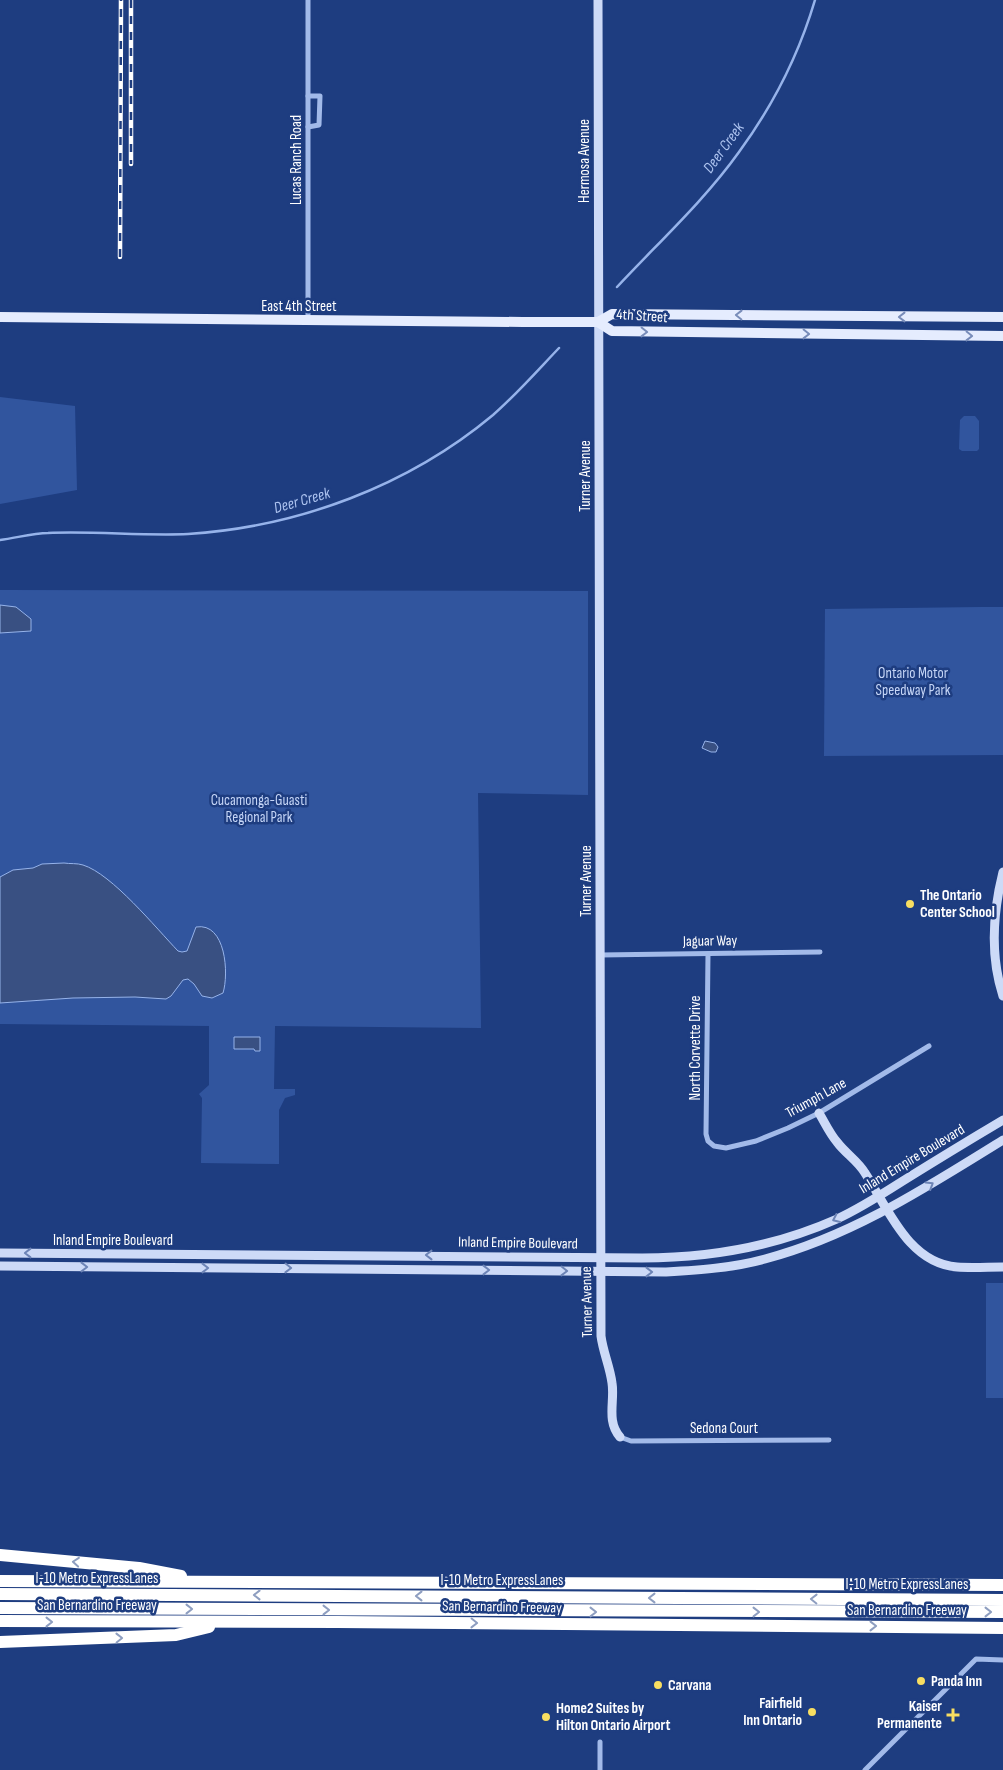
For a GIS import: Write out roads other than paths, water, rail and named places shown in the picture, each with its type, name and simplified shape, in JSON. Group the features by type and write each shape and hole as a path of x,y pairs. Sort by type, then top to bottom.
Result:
{"highway":[{"path":"0,1555 139,1568 211,1582"},
{"name":"San Bernardino Freeway","path":"0,1581 1003,1585"},
{"name":"I-10 Metro ExpressLanes","path":"0,1594 1003,1600"},
{"name":"I-10 Metro ExpressLanes","path":"0,1608 1003,1612"},
{"name":"San Bernardino Freeway","path":"0,1621 1003,1628"},
{"path":"0,1642 176,1636 228,1622"}],"main road":[{"name":"Hermosa Avenue","path":"598,0 598,322"},
{"name":"4th Street","path":"1003,317 612,314 598,322 612,331 1003,336"},
{"name":"East 4th Street","path":"0,317 598,322"},
{"name":"Turner Avenue","path":"598,322 600,1271 602,1350 612,1383 612,1424 620,1437"},
{"path":"1003,872 995,916 994,937 997,970 1003,996"},
{"path":"819,1113 837,1143 864,1170 902,1232 913,1245 925,1255 956,1267 1003,1267"},
{"name":"Inland Empire Boulevard","path":"0,1253 453,1255 600,1258 669,1258 728,1253 797,1235 838,1218 879,1196 1003,1120"},
{"name":"Inland Empire Boulevard","path":"0,1266 685,1271 731,1266 764,1260 835,1236 888,1209 1003,1140"}],"street":[{"name":"Lucas Ranch Road","path":"308,0 308,321"},
{"path":"308,96 320,96 319,126 308,126"},
{"name":"Jaguar Way","path":"600,954 820,952"},
{"name":"North Corvette Drive","path":"708,954 706,1134 708,1141"},
{"name":"Triumph Lane","path":"708,1141 714,1146 726,1148 756,1141 788,1128 819,1113 929,1046"},
{"name":"Sedona Court","path":"620,1437 631,1441 829,1440"},
{"path":"865,1770 976,1658 1003,1660"},
{"path":"600,1742 600,1770"}],"waterway":[{"name":"Deer Creek","path":"617,287 711,188 751,135 763,117 793,60 815,0"},
{"name":"Deer Creek","path":"0,540 42,533 188,534 229,530 310,512 350,499 425,463 460,440 502,407 559,348"}],"railway":[{"path":"120,257 121,0"},
{"path":"131,0 131,164"}],"place":[{"name":"The Ontario Center School","path":"910,904"},
{"name":"Panda Inn","path":"921,1681"},
{"name":"Carvana","path":"658,1685"},
{"name":"Fairfield Inn Ontario","path":"812,1712"},
{"name":"Kaiser Permanente","path":"953,1715"},
{"name":"Home2 Suites by Hilton Ontario Airport","path":"546,1717"}],"park label":[{"name":"Ontario Motor Speedway Park","path":"913,682"},
{"name":"Cucamonga-Guasti Regional Park","path":"259,808"}]}
